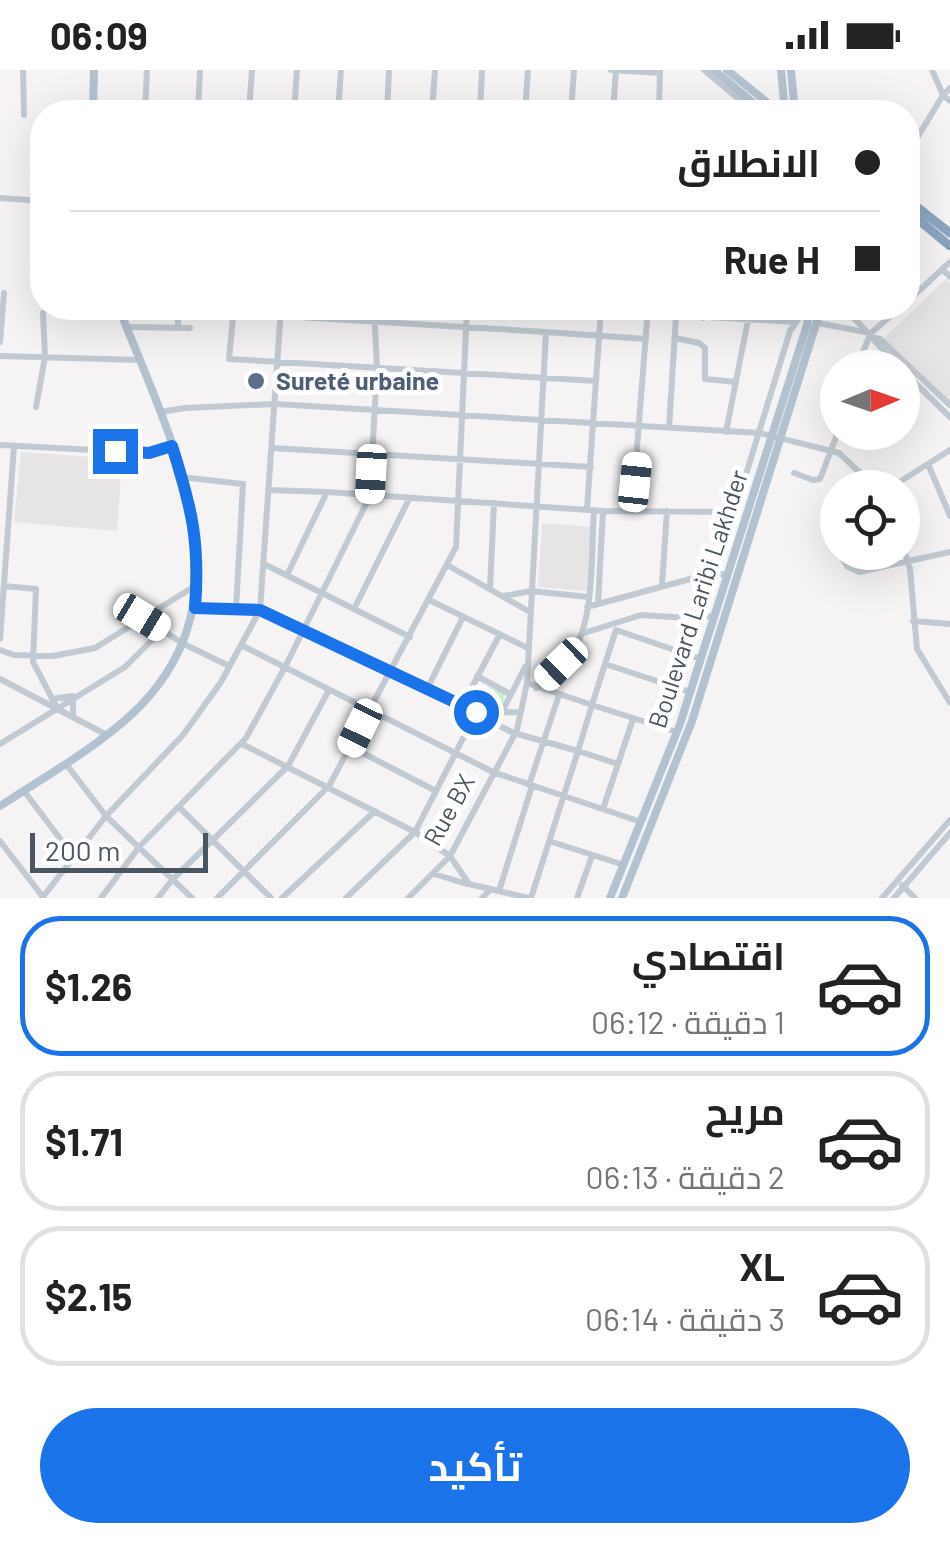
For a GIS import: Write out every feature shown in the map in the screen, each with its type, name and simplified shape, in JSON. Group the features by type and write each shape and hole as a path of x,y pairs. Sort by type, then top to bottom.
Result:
{"highway":[{"path":"920,209 950,233"},
{"path":"920,221 950,246"}],"main road":[{"path":"93,100 94,70"},
{"path":"714,70 750,100"},
{"path":"727,70 760,99 776,98 782,87"},
{"path":"781,70 782,100"},
{"path":"791,70 794,100"},
{"path":"0,806 66,764 133,713 160,680 182,643 195,608 198,564 191,508 172,446 123,320"},
{"name":"Boulevard Laribi Lakhder","path":"610,898 677,732 727,576 819,320"},
{"name":"Boulevard Laribi Lakhder","path":"624,897 688,732 808,322"}],"street":[{"path":"23,70 24,116"},
{"path":"146,100 147,70"},
{"path":"199,100 200,70"},
{"path":"250,100 252,70"},
{"path":"295,100 297,70"},
{"path":"339,100 341,70"},
{"path":"387,100 390,70"},
{"path":"433,100 435,70"},
{"path":"481,100 482,70"},
{"path":"527,100 528,70"},
{"path":"572,100 574,70"},
{"path":"613,100 614,70 660,71 659,100"},
{"path":"704,70 740,100"},
{"path":"932,70 947,98"},
{"path":"920,136 950,88"},
{"path":"0,198 30,200"},
{"path":"920,289 950,262"},
{"path":"942,269 950,277"},
{"path":"0,342 4,294"},
{"path":"36,407 45,357 43,320"},
{"path":"178,320 178,328"},
{"path":"233,320 230,358 596,381"},
{"path":"0,842 43,898 106,816 183,735 260,610 281,320"},
{"path":"355,320 646,339"},
{"path":"217,898 329,786 456,547 467,320"},
{"path":"536,688 576,647 588,597 600,320"},
{"path":"632,510 647,320"},
{"path":"669,428 676,320"},
{"path":"726,432 748,320 808,322"},
{"path":"856,320 950,406"},
{"path":"866,350 888,320"},
{"path":"101,898 139,847 242,744 370,496 378,368 374,322"},
{"path":"716,572 790,330 797,322"},
{"path":"818,323 873,336"},
{"path":"126,327 190,328"},
{"name":"Rue BX","path":"408,898 450,856 514,733 521,712 527,683 546,332"},
{"path":"873,336 881,350"},
{"path":"674,338 705,348 705,379 736,382"},
{"path":"0,356 139,360"},
{"path":"920,388 950,417"},
{"path":"159,412 275,404 760,433 820,447"},
{"path":"0,445 149,453 172,446"},
{"path":"0,639 4,512 14,446"},
{"path":"272,448 591,467"},
{"path":"794,473 818,480 832,450 855,470"},
{"path":"918,470 950,450"},
{"path":"928,464 950,516"},
{"path":"182,477 243,484 236,609"},
{"path":"269,490 590,510 734,512"},
{"path":"288,574 327,492"},
{"path":"354,609 410,498"},
{"path":"490,589 494,503"},
{"path":"598,604 603,510"},
{"path":"662,585 667,512"},
{"path":"920,558 950,552"},
{"path":"264,564 410,637"},
{"path":"446,565 530,612"},
{"path":"910,570 918,649 950,703"},
{"path":"586,607 716,572 727,576"},
{"path":"4,586 36,589 33,656 56,708"},
{"path":"0,650 33,656 94,648 196,586"},
{"path":"503,597 531,591 588,597"},
{"path":"429,600 528,648"},
{"path":"195,608 260,610 392,670 514,733 618,764"},
{"path":"581,634 642,615 714,616"},
{"path":"142,617 182,643 229,666"},
{"path":"427,690 464,617"},
{"path":"676,652 688,618"},
{"path":"913,621 950,624"},
{"path":"0,744 125,667 162,630"},
{"path":"434,874 530,898 616,630 700,659"},
{"path":"461,708 500,634"},
{"path":"241,645 494,772 641,822"},
{"path":"502,712 528,661"},
{"path":"605,664 690,692"},
{"path":"477,676 510,694"},
{"path":"2,682 104,734"},
{"path":"527,683 677,732"},
{"path":"158,898 288,766 329,690"},
{"path":"482,898 494,891 559,695"},
{"path":"52,699 73,696"},
{"path":"73,696 73,716"},
{"path":"476,712 521,712"},
{"path":"346,898 415,832 476,712"},
{"path":"603,810 634,719"},
{"path":"242,744 415,832 450,856 468,884"},
{"path":"351,748 434,790"},
{"path":"66,764 106,816 192,898"},
{"path":"24,790 74,857"},
{"path":"179,807 271,898"},
{"path":"282,898 376,810"},
{"path":"894,898 950,820"},
{"path":"882,898 901,884 950,833"},
{"path":"548,841 624,865"},
{"path":"578,898 592,856"},
{"path":"901,884 915,898"}],"shaded area":[{"path":"946,279 950,283 950,404 920,375 920,350 894,350 883,339 903,320 920,320 920,304"},
{"path":"21,452 122,459 117,531 14,522"},
{"path":"542,523 593,527 588,591 538,587"}],"green space":[{"path":"486,686 505,693 502,709 484,710 469,705"}],"place":[{"name":"Sureté urbaine","path":"256,381"}],"route":[{"path":"115,451 149,453 172,446 191,508 198,564 195,608 260,610 476,712"}]}
